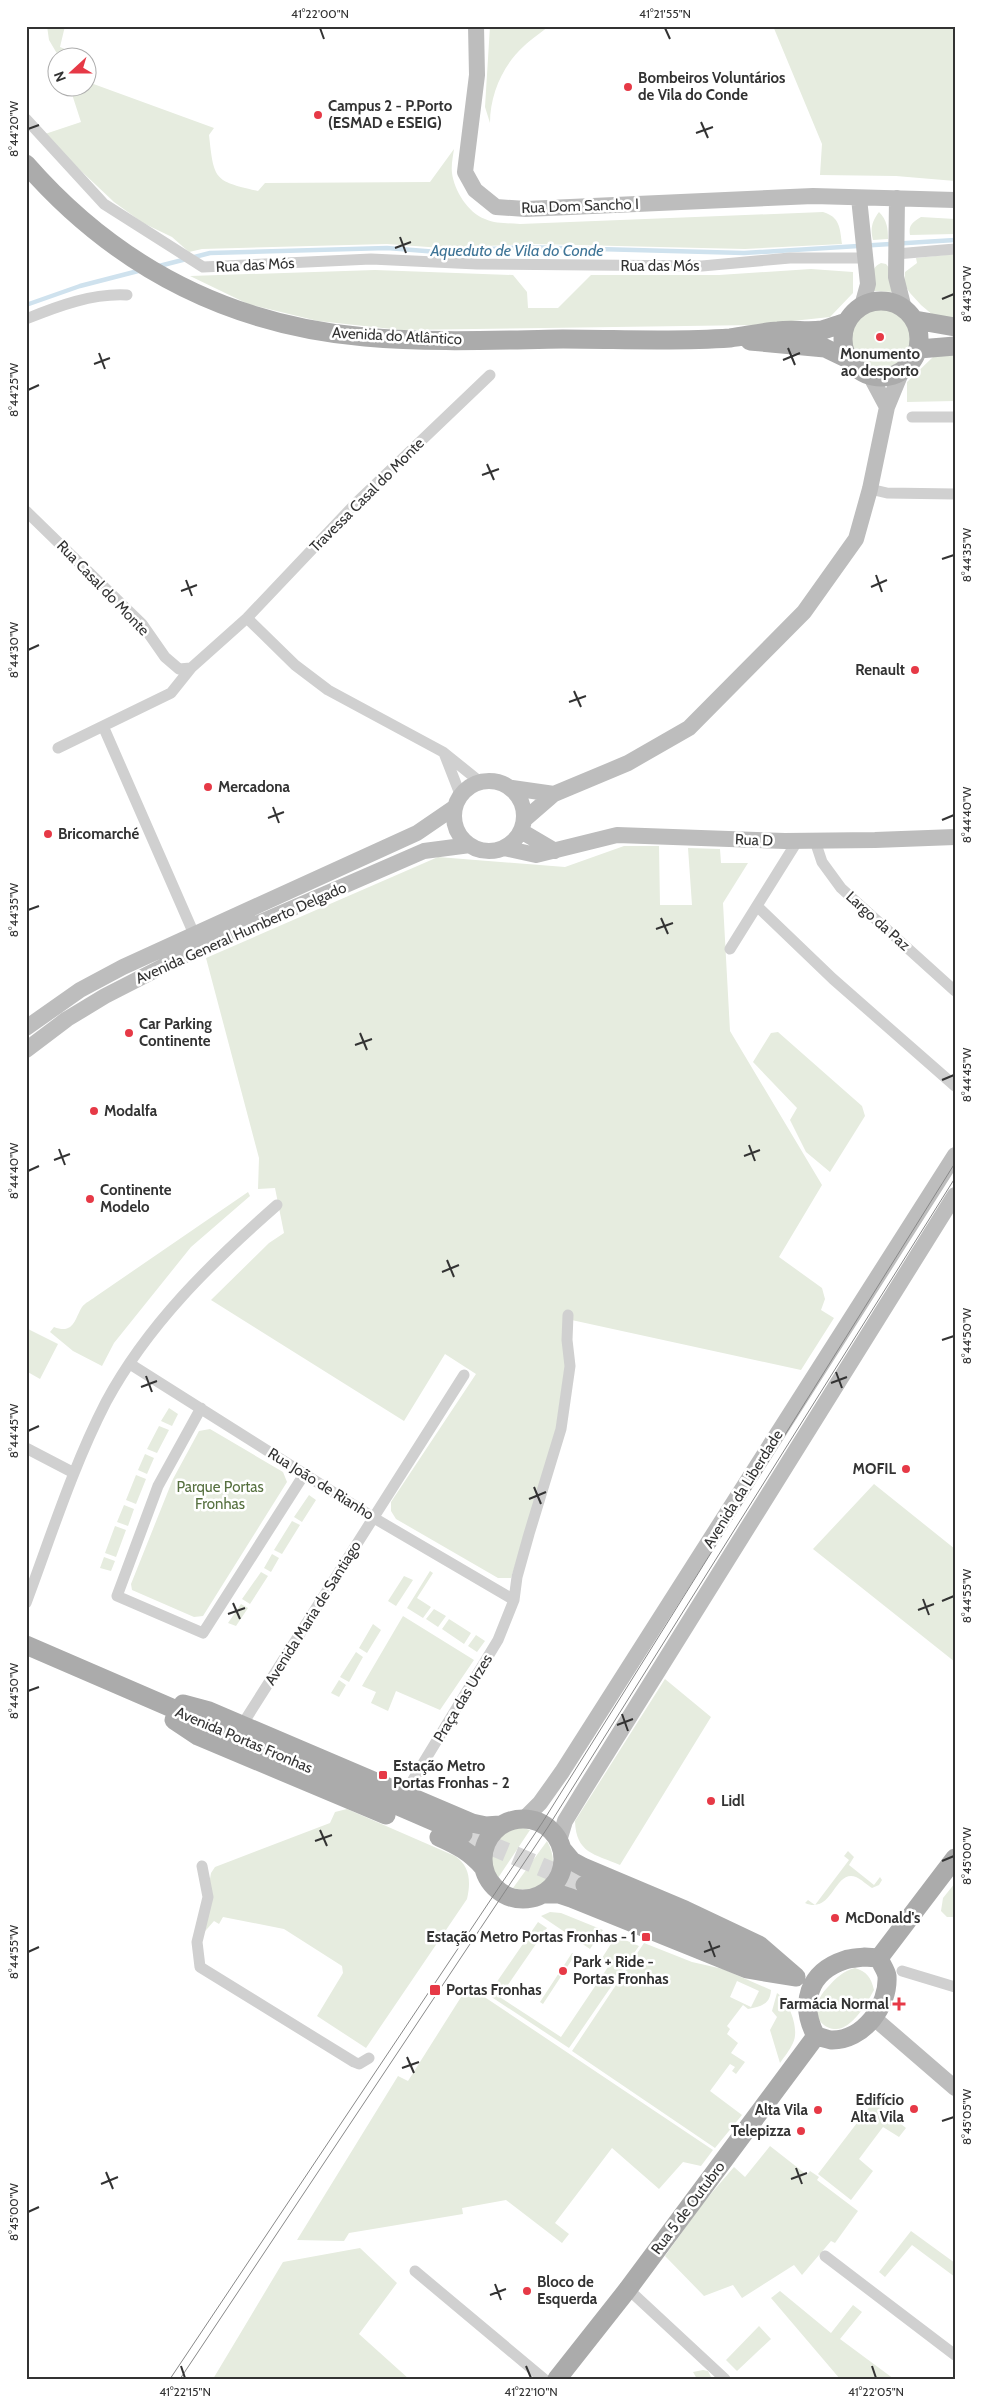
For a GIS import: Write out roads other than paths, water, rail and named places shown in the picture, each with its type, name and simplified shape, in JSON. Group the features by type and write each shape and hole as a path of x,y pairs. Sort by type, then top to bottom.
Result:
{"main road":[{"name":"Avenida do Atlântico","path":"26,164 77,217 99,235 151,270 214,302 280,324 339,334 404,339 730,338 780,331 816,331 847,322"},
{"path":"910,314 919,334 919,349 915,359 901,373 882,378 872,377 862,373 848,359 843,341 847,322 862,306 883,301 910,314 955,327"},
{"name":"Avenida do Atlântico","path":"730,338 782,346 825,348 848,359"},
{"path":"919,349 955,346"},
{"name":"Avenida Portas Fronhas","path":"26,1645 463,1834"},
{"path":"129,1690 198,1736 462,1848 474,1856 483,1867 490,1883 504,1895 517,1899 531,1899 542,1894 556,1882 562,1866 560,1845"},
{"path":"129,1690 209,1711 472,1823 486,1826 500,1825 508,1821 525,1818 545,1825 572,1861 584,1868 685,1910 759,1945 796,1977"},
{"path":"483,1867 485,1844 500,1825"},
{"path":"879,1958 955,1858"},
{"path":"585,1885 796,1977"},
{"path":"542,1894 559,1894 571,1898 747,1969 814,1982"},
{"path":"864,1957 879,1958 887,1975 885,1996 874,2018 862,2029 846,2037 832,2040 816,2036 807,2014 807,1997 814,1982 827,1970 844,1960 864,1957"},
{"name":"Rua 5 de Outubro","path":"557,2379 628,2289 816,2036"}],"street":[{"name":"Rua Dom Sancho I","path":"476,26 477,75 465,172 475,190 496,208 526,209 813,196 955,200"},
{"name":"Rua das Mós","path":"26,119 48,146 104,204 203,267 371,259 486,264 702,266 790,258 865,258"},
{"path":"859,198 868,284 862,306"},
{"path":"897,198 896,277 910,314"},
{"path":"896,254 955,249"},
{"path":"26,319 92,298 110,294 127,295"},
{"path":"504,848 514,841 523,826 554,794 628,763 689,728 804,612 856,539 870,489 886,407 901,373"},
{"name":"Travessa Casal do Monte","path":"247,618 357,502 490,375"},
{"path":"872,377 886,407"},
{"path":"912,417 955,417"},
{"path":"870,489 887,493 955,494"},
{"name":"Rua Casal do Monte","path":"26,510 142,624 165,656 179,669 191,668"},
{"path":"58,748 171,694 191,668 247,618 295,665 328,690 443,752 479,781 491,780 502,782 512,788 520,797 524,808 523,826"},
{"path":"103,726 194,934"},
{"path":"443,752 458,800 453,816 456,828 461,838 470,846"},
{"name":"Avenida General Humberto Delgado","path":"26,1028 80,990 123,967 417,833 458,800 469,786 479,781"},
{"path":"512,788 554,794"},
{"path":"523,826 555,851"},
{"name":"Rua D","path":"504,848 536,856 617,835 798,840 955,837"},
{"path":"730,949 758,907 798,840"},
{"name":"Largo da Paz","path":"815,840 822,862 841,888 955,991"},
{"name":"Avenida General Humberto Delgado","path":"26,1050 67,1020 105,996 188,954 424,851 470,846 481,850 493,851 504,848"},
{"path":"758,907 833,979 955,1086"},
{"name":"Avenida da Liberdade","path":"525,1818 540,1803 562,1772 955,1155"},
{"name":"Avenida da Liberdade","path":"560,1845 565,1821 955,1196"},
{"path":"26,1603 74,1473 107,1402 130,1364 160,1322 190,1285 230,1246 277,1205"},
{"name":"Praça das Urzes","path":"405,1793 498,1640 514,1600 517,1577 561,1429 570,1366 567,1340 568,1315"},
{"name":"Rua João de Rianho","path":"130,1364 374,1518 514,1600"},
{"name":"Avenida Maria de Santiago","path":"242,1725 464,1375"},
{"path":"201,1408 158,1486 117,1596 203,1633 304,1473"},
{"path":"26,1448 74,1473"},
{"path":"202,1866 208,1897 200,1925 198,1942 199,1962 206,1972 354,2062 360,2064 369,2058"},
{"path":"902,1971 955,1987"},
{"path":"874,2018 955,2088"},
{"path":"825,2256 955,2354"},
{"path":"414,2271 544,2379"},
{"path":"628,2289 725,2379"}],"waterway":[{"name":"Aqueduto de Vila do Conde","path":"159,266 210,253 387,248 438,252 524,247 744,253 955,240"},
{"name":"Aqueduto de Vila do Conde","path":"26,305 80,286 142,270"}],"tunnel":[{"path":"463,1834 585,1885"}],"tram line":[{"path":"170,2379 542,1823 955,1163"},
{"path":"180,2379 548,1827 955,1178"}],"place":[{"name":"Bombeiros Voluntários de Vila do Conde","path":"628,87"},
{"name":"Campus 2 - P.Porto (ESMAD e ESEIG)","path":"318,115"},
{"name":"Monumento ao desporto","path":"880,337"},
{"name":"Renault","path":"915,670"},
{"name":"Mercadona","path":"208,787"},
{"name":"Bricomarché","path":"48,834"},
{"name":"Car Parking Continente","path":"129,1033"},
{"name":"Modalfa","path":"94,1111"},
{"name":"Continente Modelo","path":"90,1199"},
{"name":"MOFIL","path":"906,1469"},
{"name":"Estação Metro Portas Fronhas - 2","path":"383,1775"},
{"name":"Lidl","path":"711,1801"},
{"name":"McDonald's","path":"835,1918"},
{"name":"Estação Metro Portas Fronhas - 1","path":"646,1937"},
{"name":"Park + Ride - Portas Fronhas","path":"563,1971"},
{"name":"Portas Fronhas","path":"435,1990"},
{"name":"Farmácia Normal","path":"899,2004"},
{"name":"Edifício Alta Vila","path":"914,2109"},
{"name":"Alta Vila","path":"818,2110"},
{"name":"Telepizza","path":"801,2131"},
{"name":"Bloco de Esquerda","path":"527,2291"}],"park label":[{"name":"Parque Portas Fronhas","path":"220,1496"}]}
